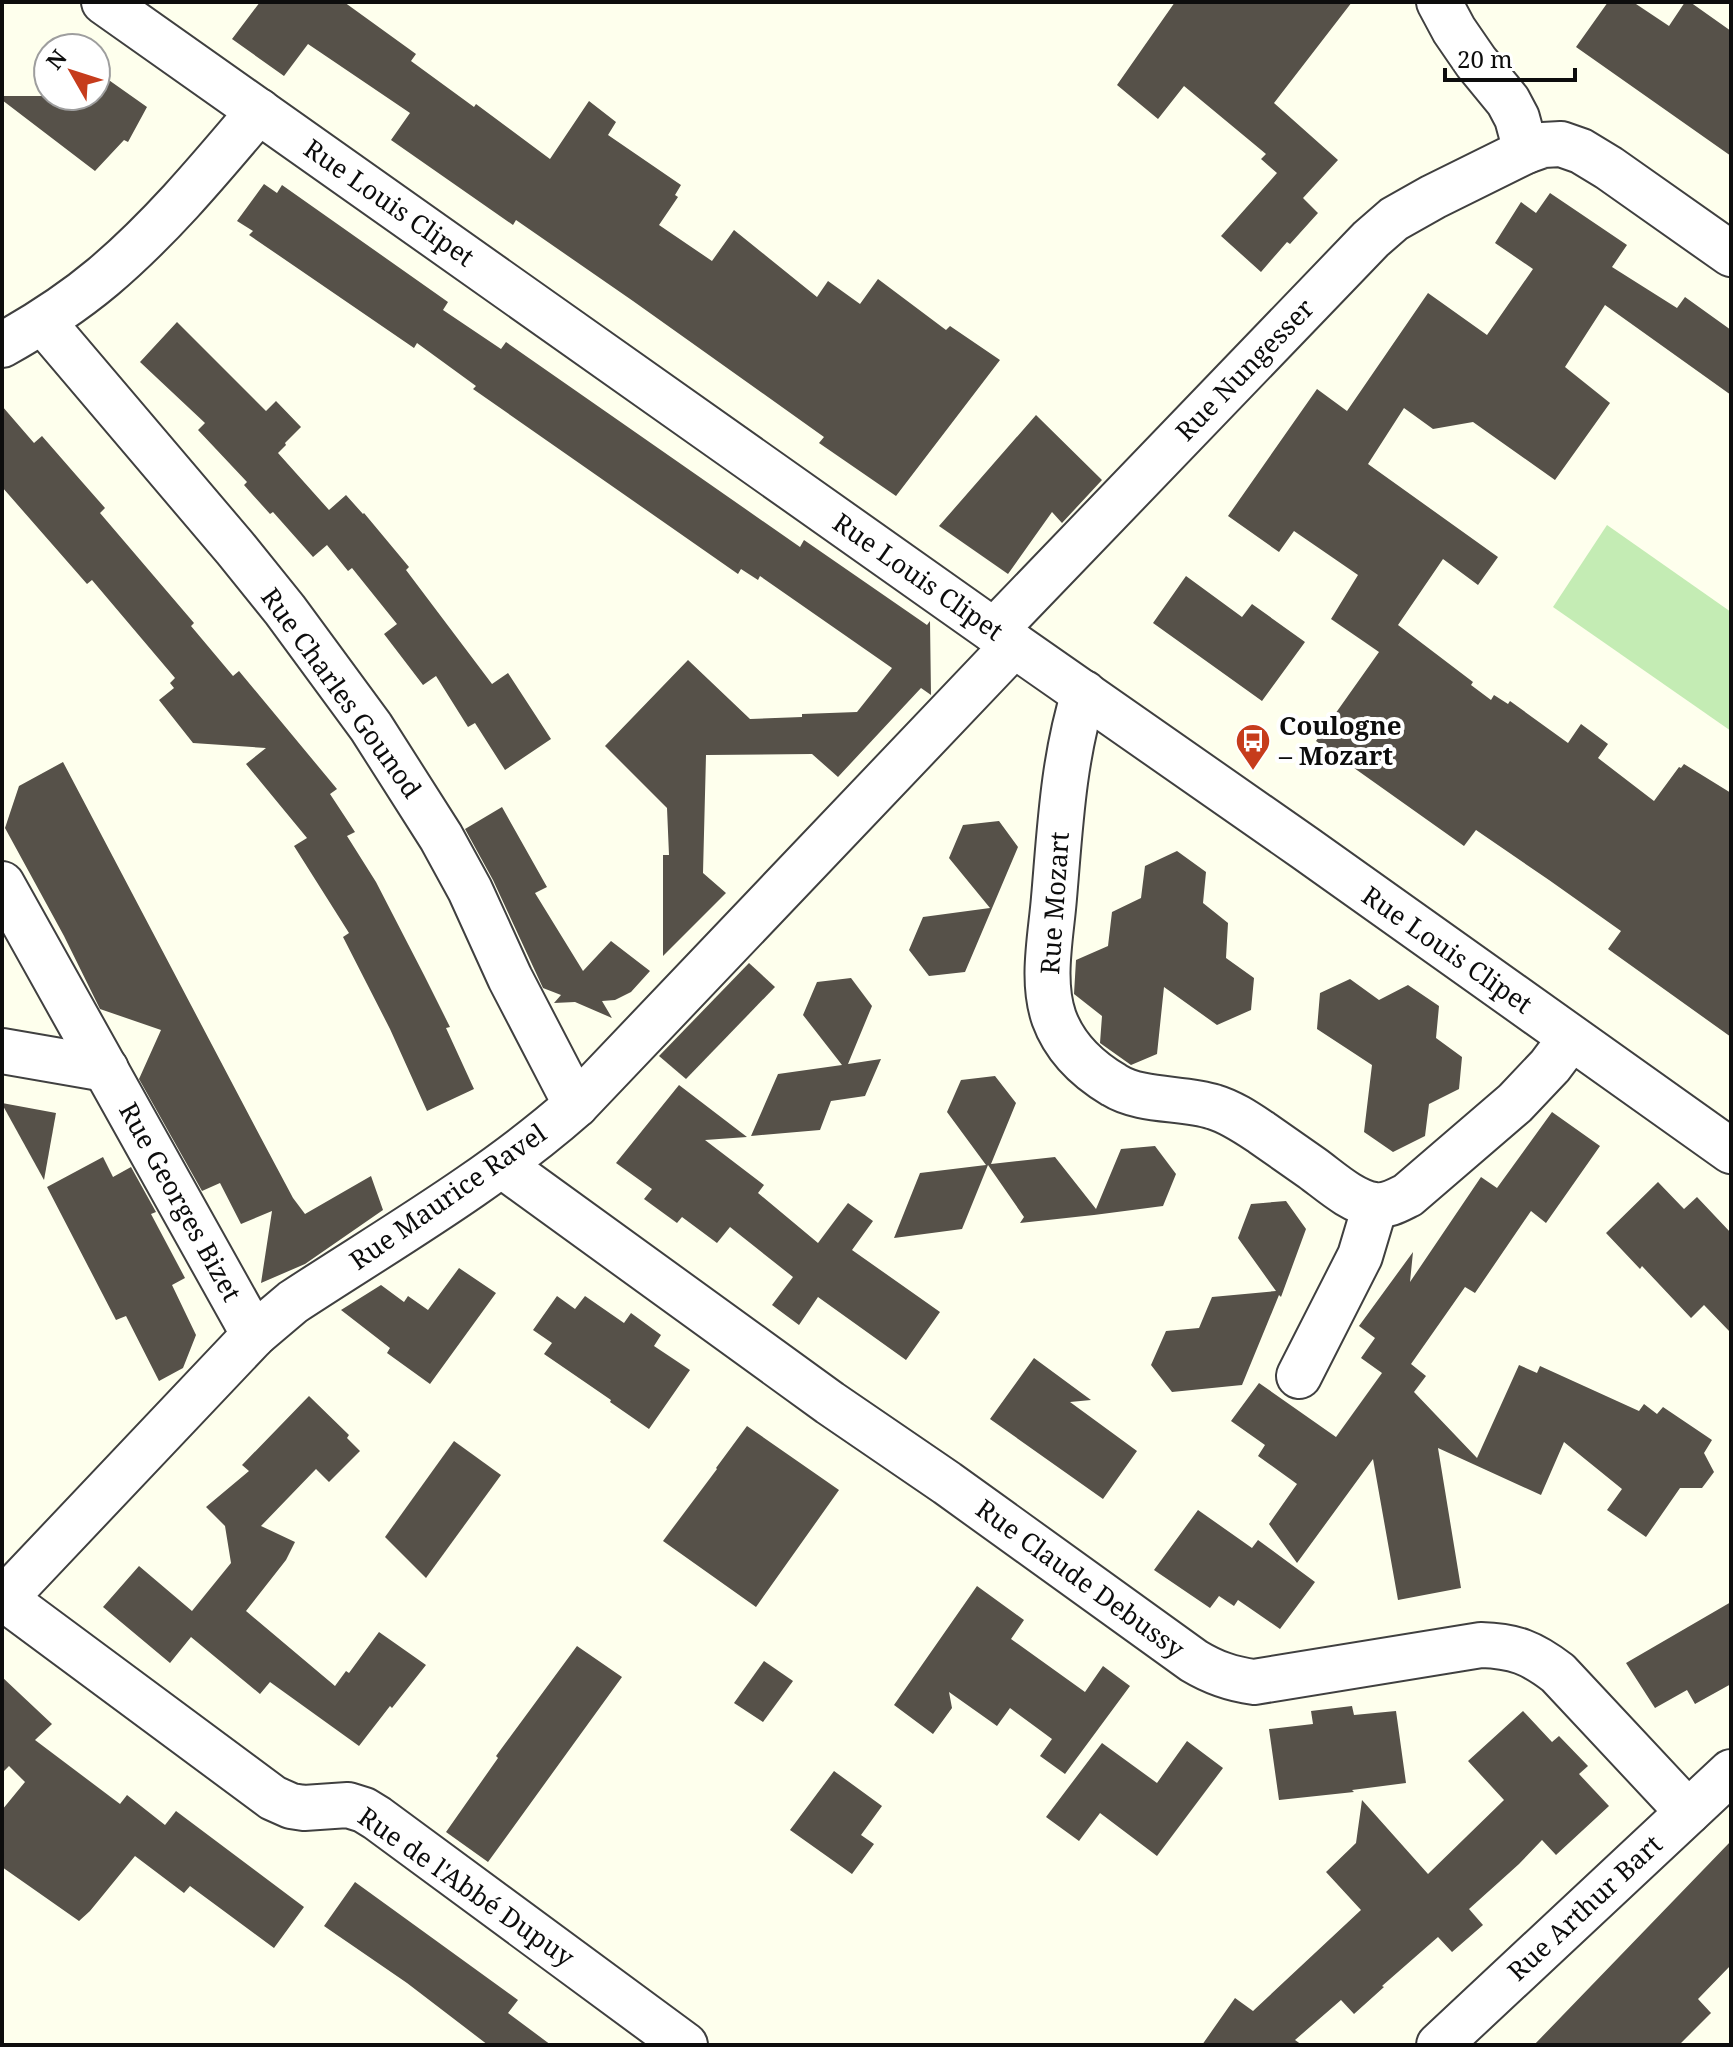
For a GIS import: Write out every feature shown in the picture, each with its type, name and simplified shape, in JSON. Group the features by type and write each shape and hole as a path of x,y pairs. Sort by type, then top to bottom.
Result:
{"street":[{"name":"Rue Louis Clipet","path":"104,2 1731,1151"},
{"path":"1439,2 1476,62 1508,101 1517,118 1526,151"},
{"path":"2,345 43,322 104,277 191,191 259,111"},
{"name":"Rue Nungesser","path":"1004,638 1371,239 1394,219 1526,151 1543,145 1561,144 1581,151 1731,254"},
{"name":"Rue Charles Gounod","path":"43,322 235,548 371,727 441,837 470,890 510,978 576,1105"},
{"name":"Rue Maurice Ravel","path":"3,1598 254,1335 293,1302 503,1166 576,1105 1004,638"},
{"name":"Rue Mozart","path":"1084,693 1069,749 1048,966 1048,994 1062,1036 1076,1056 1117,1087 1138,1094 1215,1107 1260,1132 1344,1191 1375,1206"},
{"name":"Rue Georges Bizet","path":"2,884 254,1335"},
{"path":"1299,1376 1360,1256 1375,1206 1391,1204 1408,1195 1515,1103 1571,1038"},
{"path":"2,1051 106,1069"},
{"name":"Rue Claude Debussy","path":"503,1166 830,1403 1215,1673 1254,1682 1481,1645 1503,1645 1521,1650 1558,1673 1688,1812"},
{"name":"Rue de l'Abbé Dupuy","path":"3,1598 273,1798 304,1808 348,1805 377,1818 685,2045"},
{"name":"Rue Arthur Bart","path":"1439,2045 1731,1772"}],"green space":[{"path":"1607,525 1731,612 1731,731 1553,607"}],"building":[{"path":"260,2 344,2 416,54 411,61 550,159 589,101 616,122 608,135 681,185 675,195 678,197 659,225 712,261 734,230 817,297 828,281 860,304 878,279 946,330 950,326 1000,360 896,496 819,443 824,437 633,301 516,220 513,225 391,140 410,113 308,44 284,76 232,39"},
{"path":"1175,2 1352,2 1274,103 1338,160 1303,198 1318,213 1261,272 1221,236 1277,173 1261,159 1266,154 1184,86 1158,119 1117,85"},
{"path":"1608,2 1633,2 1669,26 1685,2 1690,2 1731,31 1731,156 1576,47"},
{"path":"112,82 147,107 128,142 124,140 95,171 2,100 2,96 32,96 32,112 112,112"},
{"path":"264,184 277,193 282,185 448,302 443,310 501,349 506,342 800,547 804,540 927,625 930,621 931,695 921,688 838,777 812,754 706,755 703,873 726,893 663,956 663,855 669,855 667,808 605,746 688,660 750,719 857,712 892,668 760,576 758,580 741,569 738,574 473,389 476,386 417,343 414,348 249,235 253,231 237,221"},
{"path":"1550,193 1627,245 1612,267 1677,308 1685,297 1731,330 1731,395 1605,305 1565,367 1610,403 1555,480 1473,422 1433,429 1404,408 1368,464 1498,557 1478,585 1443,559 1398,625 1473,682 1471,685 1491,700 1494,695 1508,704 1510,701 1568,743 1581,724 1608,744 1598,758 1654,801 1684,764 1731,793 1731,1037 1608,949 1621,931 1476,830 1464,846 1316,741 1379,652 1331,619 1358,575 1294,531 1279,552 1228,516 1317,389 1347,411 1428,293 1487,335 1533,269 1495,243 1521,202 1536,213"},
{"path":"177,322 266,411 276,401 301,427 278,453 329,510 346,495 364,513 409,567 406,570 492,684 508,673 551,739 505,770 475,723 468,727 436,676 423,685 384,634 397,624 352,568 348,571 327,545 313,557 273,512 270,514 244,485 247,482 198,430 205,423 140,362"},
{"path":"2,406 34,443 42,436 105,508 100,513 194,623 191,626 233,676 239,671 337,789 330,794 355,832 347,836 376,882 424,975 450,1027 446,1028 474,1089 427,1111 343,937 349,933 294,846 307,838 246,764 266,748 193,743 159,700 174,688 170,683 175,678 92,580 87,584 2,487"},
{"path":"1036,415 1102,480 1062,523 1052,512 1008,574 939,526"},
{"path":"1186,576 1242,617 1252,604 1305,642 1262,701 1153,623"},
{"path":"63,762 293,1198 305,1214 371,1176 383,1210 305,1264 261,1283 272,1211 241,1224 220,1183 202,1191 139,1079 161,1030 100,1009 5,828 19,786"},
{"path":"502,807 547,887 535,893 583,971 611,941 650,971 631,992 615,1000 602,1001 612,1018 575,1002 554,1003 561,995 543,988 493,880 465,829"},
{"path":"999,821 1018,847 965,972 929,976 909,950 923,917 990,908 949,858 963,825"},
{"path":"1177,851 1206,872 1203,903 1228,923 1226,958 1254,978 1251,1010 1217,1025 1164,987 1157,1054 1131,1065 1100,1043 1102,1016 1074,994 1076,960 1108,946 1112,912 1141,898 1145,866"},
{"path":"749,963 775,987 686,1079 659,1056"},
{"path":"851,978 872,1006 848,1064 881,1059 865,1096 831,1101 820,1130 751,1136 778,1074 842,1065 803,1015 817,982"},
{"path":"1350,979 1379,1000 1408,985 1439,1006 1436,1038 1462,1057 1459,1089 1429,1104 1425,1136 1393,1152 1364,1132 1372,1065 1317,1029 1320,993"},
{"path":"995,1076 1016,1103 991,1164 1055,1157 1096,1209 1121,1149 1155,1146 1176,1174 1163,1206 1020,1223 1024,1217 988,1165 962,1229 894,1238 920,1173 986,1165 947,1112 961,1080"},
{"path":"679,1085 747,1137 705,1140 764,1185 758,1193 818,1243 848,1203 873,1221 852,1250 940,1312 906,1360 818,1297 799,1325 772,1305 793,1277 730,1227 717,1243 682,1217 677,1223 644,1199 652,1189 616,1163"},
{"path":"2,1104 56,1113 44,1180"},
{"path":"1552,1112 1600,1146 1546,1223 1531,1211 1475,1293 1465,1287 1411,1364 1426,1376 1414,1392 1477,1458 1519,1365 1537,1373 1540,1366 1639,1411 1644,1404 1657,1414 1663,1407 1712,1440 1704,1453 1714,1472 1702,1488 1680,1488 1646,1537 1607,1510 1622,1489 1564,1442 1541,1495 1438,1448 1461,1588 1398,1600 1373,1459 1297,1563 1269,1524 1297,1484 1258,1456 1265,1445 1231,1421 1259,1383 1336,1437 1382,1373 1361,1358 1375,1338 1359,1326 1413,1252 1410,1282 1481,1177 1497,1188"},
{"path":"103,1157 113,1177 131,1167 156,1212 151,1214 185,1278 172,1285 196,1335 183,1368 159,1381 126,1316 116,1320 47,1187"},
{"path":"1658,1182 1684,1209 1697,1197 1731,1233 1731,1333 1704,1305 1691,1318 1606,1233"},
{"path":"1286,1201 1306,1229 1281,1297 1279,1295 1242,1385 1172,1392 1151,1365 1166,1331 1199,1328 1212,1297 1276,1291 1238,1238 1251,1204"},
{"path":"459,1268 496,1293 430,1384 387,1353 390,1348 341,1310 381,1285 404,1302 408,1296 428,1310"},
{"path":"557,1296 575,1309 585,1296 624,1323 631,1313 661,1335 654,1346 690,1370 649,1429 544,1354 552,1343 533,1330"},
{"path":"1034,1358 1091,1400 1070,1402 1137,1451 1103,1499 990,1419"},
{"path":"309,1396 349,1435 347,1438 360,1451 329,1482 316,1469 261,1526 295,1542 286,1560 246,1611 335,1686 346,1671 349,1673 379,1632 426,1665 359,1746 270,1682 260,1694 191,1637 170,1663 103,1607 139,1566 192,1611 231,1563 225,1526 206,1507 249,1471 242,1465"},
{"path":"747,1426 839,1490 756,1607 663,1541"},
{"path":"454,1441 501,1475 426,1578 385,1537"},
{"path":"1198,1510 1252,1548 1258,1540 1315,1582 1280,1629 1238,1600 1234,1606 1219,1596 1210,1608 1154,1570"},
{"path":"977,1586 1024,1620 1011,1639 1085,1692 1103,1666 1130,1686 1065,1774 1040,1756 1052,1739 1010,1708 997,1726 949,1692 952,1708 933,1734 894,1705"},
{"path":"1731,1602 1731,1684 1695,1704 1687,1690 1655,1708 1626,1663"},
{"path":"577,1646 622,1677 488,1862 446,1832 498,1758 496,1756"},
{"path":"764,1661 793,1681 763,1722 734,1703"},
{"path":"2,1677 52,1724 35,1740 120,1804 127,1795 165,1825 176,1811 304,1907 274,1948 190,1886 184,1893 135,1856 79,1921 2,1867 2,1810 25,1782 9,1766 2,1773"},
{"path":"1352,1706 1354,1715 1396,1711 1406,1783 1279,1800 1269,1729 1313,1724 1311,1711"},
{"path":"1523,1711 1552,1742 1559,1736 1588,1766 1579,1774 1609,1806 1556,1855 1542,1840 1469,1909 1483,1925 1452,1952 1438,1937 1354,2014 1341,2000 1295,2040 1302,2045 1202,2045 1235,1998 1253,2011 1361,1910 1326,1872 1356,1843 1362,1800 1428,1874 1504,1800 1468,1761"},
{"path":"1187,1741 1223,1768 1157,1856 1100,1813 1079,1841 1046,1817 1102,1743 1157,1783"},
{"path":"834,1771 882,1806 861,1835 874,1844 852,1874 790,1830"},
{"path":"1731,1841 1731,1965 1698,1999 1711,2013 1679,2045 1534,2045"},
{"path":"355,1882 518,2000 508,2013 551,2045 488,2045 407,1983 324,1926"}],"place":[{"name":"Coulogne – Mozart","path":"1253,772"}]}
